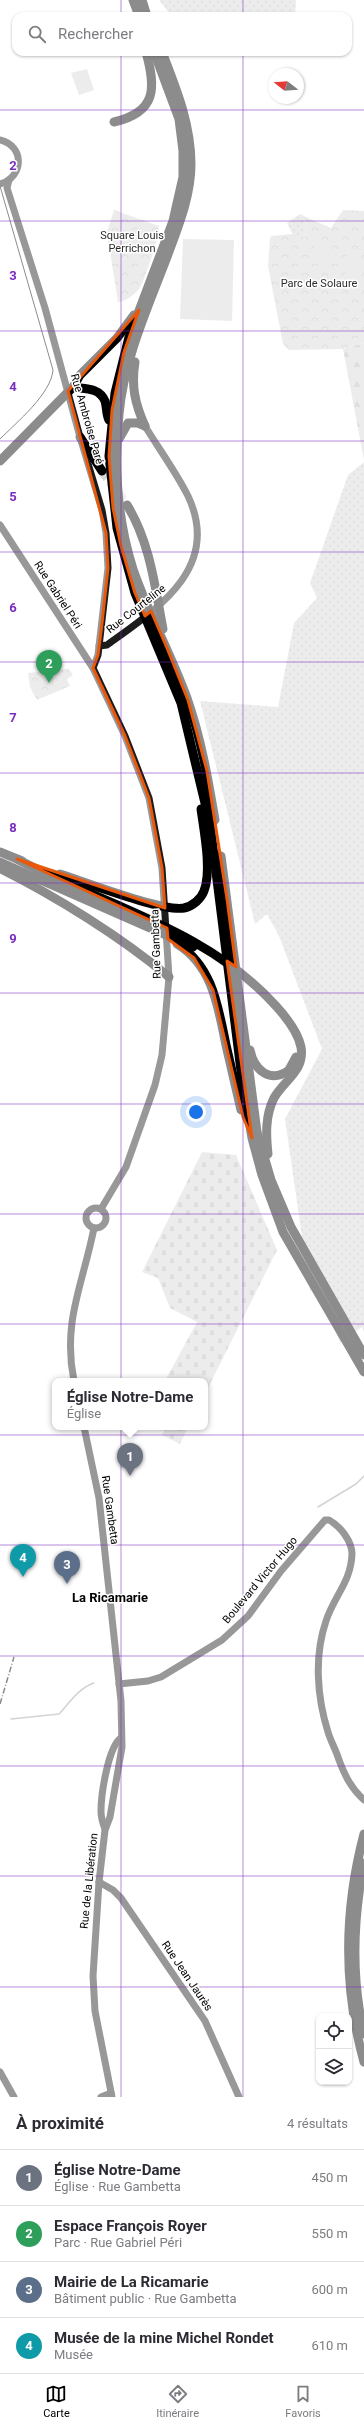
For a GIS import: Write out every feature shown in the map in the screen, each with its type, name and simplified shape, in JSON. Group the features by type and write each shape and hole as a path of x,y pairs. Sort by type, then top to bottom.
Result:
{"highway":[{"path":"129,0 133,12"},
{"path":"134,0 138,12"},
{"path":"142,0 146,12"},
{"path":"114,122 133,116 149,100 153,76 147,56"},
{"path":"155,56 179,120 183,151 183,177 173,222 139,310 119,372 111,425 111,489 121,546 135,593 181,703 212,831 243,1087 252,1138 262,1175 283,1232 354,1344 364,1355"},
{"path":"164,56 182,102 189,135 191,164 187,194 180,222 133,349 123,388 117,444 118,488 123,528 133,569 188,700 204,758 228,899 241,1016 257,1132 272,1180 291,1227 354,1344 364,1372"},
{"path":"0,466 3,458 72,388 80,375 117,338 131,317 139,310"},
{"path":"133,349 135,357 132,388 138,410 145,426"},
{"path":"72,388 91,389 101,395 111,425"},
{"path":"117,444 128,424 138,423 145,426"},
{"path":"80,437 102,471"},
{"path":"127,504 141,533 148,555 167,648"},
{"path":"0,852 163,907 183,908 192,905 204,892 207,876 203,819 189,734"},
{"path":"17,859 143,923 182,947 194,958 205,973 213,990 243,1117 252,1138"},
{"path":"0,862 194,945 232,965 264,992 284,1015 295,1032 301,1046 302,1058 297,1071 274,1098 269,1113 266,1133 272,1180"},
{"path":"0,868 36,887 103,930 169,977"},
{"path":"194,945 233,973 260,996 280,1018 289,1031 297,1051 296,1059 289,1070 272,1076 260,1072 253,1061 241,1016"},
{"path":"364,1834 352,1892 348,1945 351,2002 356,2032 364,2062"},
{"path":"364,1863 358,1897 355,1948 356,1981 364,2034"}],"main road":[{"path":"0,140 11,145 18,156 18,170 9,180 0,184"},
{"name":"Rue Ambroise Paré","path":"9,180 8,191 45,308 80,437 102,510 106,533 108,568 99,646 93,668"},
{"name":"Rue Courteline","path":"99,646 107,645 166,599 184,581 193,560 197,538 192,506 182,485 145,426"},
{"name":"Rue Gabriel Péri","path":"0,525 93,668 96,676"},
{"name":"Rue Gambetta","path":"96,676 125,736 148,798 162,868 169,977 165,1032 155,1085 126,1167 101,1209"},
{"path":"92,1208 101,1209 105,1214 105,1222 100,1228 94,1228 86,1222 86,1214 92,1208"},
{"path":"73,1378 69,1352 69,1332 74,1303 85,1269 94,1228"},
{"name":"Rue Gambetta","path":"85,1430 92,1457 102,1519 110,1596"},
{"name":"Boulevard Victor Hugo","path":"119,1684 148,1681 161,1676 222,1640 248,1616 281,1571 325,1520 332,1522 343,1533 351,1545 352,1553 348,1578 326,1621 318,1668 321,1702 326,1727 340,1760 342,1772 364,1800"},
{"name":"Rue de la Libération","path":"110,1596 119,1684 122,1747 110,1817 105,1830 99,1882 93,1976 95,2011 112,2095"},
{"name":"Rue Jean Jaurès","path":"99,1882 113,1890 121,1898 200,2015 239,2097"},
{"path":"0,2072 14,2097"},
{"path":"101,2097 112,2095"}],"highlighted area":[{"path":"139,310 124,352 112,410 109,456 113,508 121,546 135,593 145,616 151,611 167,648 188,700 207,771 236,967 227,961 252,1138 243,1117 213,990 194,958 168,939 167,928 17,859 165,908 162,868 149,798 125,736 93,668 98,655 108,568 106,533 68,391"}],"green space":[{"path":"159,0 296,0 295,12 169,12"},
{"path":"87,69 94,90 79,95 71,73"},
{"name":"Square Louis Perrichon","path":"114,210 159,226 157,239 151,258 139,289 129,298 118,302 107,232"},
{"name":"Parc de Solaure","path":"343,210 364,211 364,343 343,349 289,350 283,344 268,266 271,236 292,234 305,239 306,217 331,228"},
{"path":"300,214 306,217 305,239 294,237 287,223"},
{"path":"183,239 234,240 232,321 180,319"},
{"path":"328,243 333,271 319,273 314,245"},
{"path":"358,254 361,285 347,286 344,256"},
{"path":"364,343 364,460 343,349"},
{"path":"364,462 364,1332 362,1327 340,1343 320,1282 310,1292 285,1119 322,1049 279,936 267,914 255,924 200,701 278,707 294,623 317,598 310,583 348,475"},
{"path":"69,669 73,675 67,679 70,686 37,700 30,687 28,673"},
{"path":"202,1152 236,1155 277,1250 208,1388 208,1378 167,1378 197,1322 170,1308 158,1278 142,1272"},
{"path":"164,1430 187,1430 180,1444 162,1435"}],"waterway":[{"path":"318,1507 356,1484 364,1476"},
{"path":"11,1719 59,1714 79,1692 94,1683"}],"tunnel":[{"path":"102,471 127,505"}],"tram line":[{"path":"0,186 53,370 51,379 40,398 0,439"}],"railway":[{"path":"0,1704 14,1657"}],"place":[{"name":"Espace François Royer","path":"49,683"},
{"name":"Église Notre-Dame","path":"130,1476"},
{"name":"Musée de la mine Michel Rondet","path":"23,1577"},
{"name":"Mairie de La Ricamarie","path":"67,1584"}],"district":[{"name":"La Ricamarie","path":"110,1597"}]}
